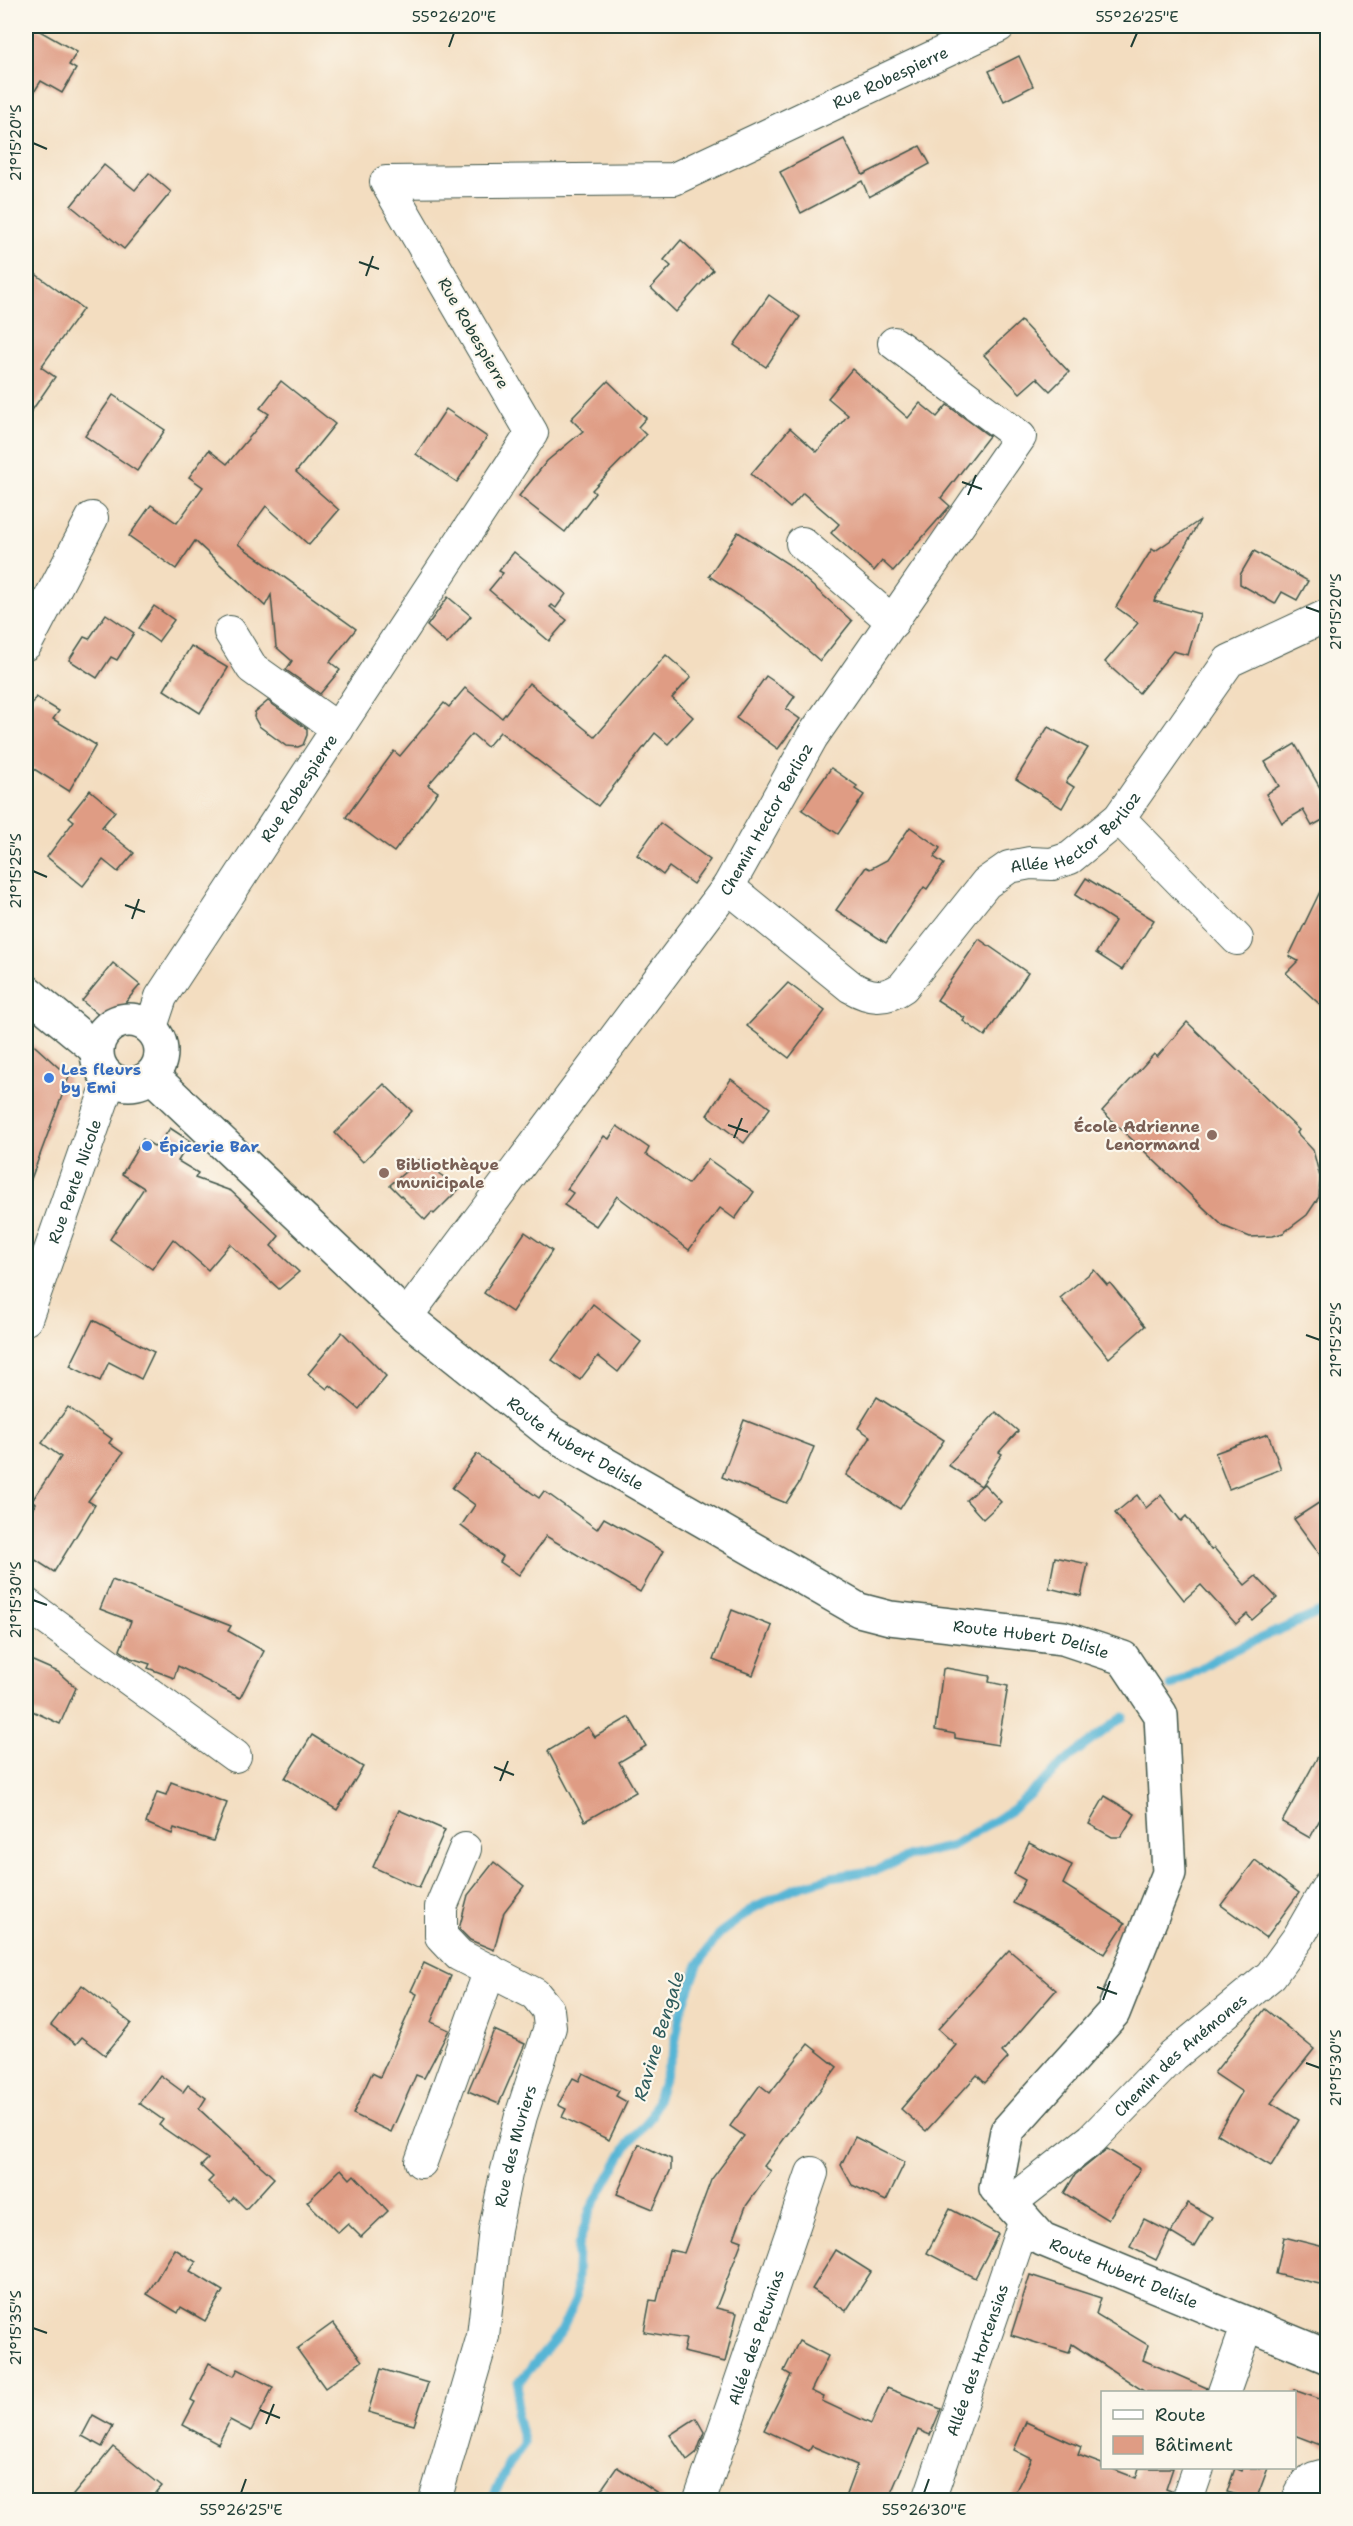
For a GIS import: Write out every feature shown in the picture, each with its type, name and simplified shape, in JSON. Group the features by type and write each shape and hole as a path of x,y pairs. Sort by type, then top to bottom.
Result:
{"main road":[{"path":"26,991 96,1049"},
{"path":"128,1019 141,1021 151,1027 159,1039 162,1052 160,1064 152,1076 138,1084 123,1084 110,1079 99,1066 96,1049 101,1034 115,1022 128,1019"},
{"name":"Route Hubert Delisle","path":"152,1076 406,1317 550,1433 859,1610 890,1618 1063,1638 1123,1658 1161,1715 1169,1873 1113,2013 1007,2131 996,2188 1042,2239 1328,2357"}],"street":[{"name":"Rue Robespierre","path":"151,1027 161,997 532,433 386,182 674,179 999,26"},
{"name":"Chemin Hector Berlioz","path":"406,1317 728,887 812,738 1020,437 894,343"},
{"path":"26,644 92,518"},
{"path":"802,543 892,622"},
{"name":"Allée Hector Berlioz","path":"728,887 851,987 866,996 881,998 903,987 986,883 1009,867 1030,863 1052,864 1070,858 1119,818 1229,661 1328,615"},
{"path":"230,632 252,668 338,729"},
{"path":"1119,818 1237,939"},
{"name":"Rue Pente Nicole","path":"26,1319 110,1079"},
{"path":"26,1604 235,1756"},
{"name":"Rue des Muriers","path":"435,2500 483,2336 495,2229 506,2174 521,2116 550,2026 548,2010 536,1994 459,1955 441,1936 441,1907 465,1849"},
{"name":"Chemin des Anémones","path":"1017,2211 1173,2056 1271,1975 1298,1938 1328,1886"},
{"path":"421,2162 490,1970"},
{"name":"Allée des Petunias","path":"700,2500 812,2174"},
{"name":"Allée des Hortensias","path":"929,2500 1017,2211"},
{"path":"1224,2391 1248,2324"},
{"path":"1186,2500 1198,2469"},
{"path":"1298,2500 1304,2486 1313,2476 1328,2475"}],"building":[{"path":"26,26 31,26 77,52 69,65 76,69 62,93 41,81 26,105"},
{"path":"1019,56 1033,86 1004,101 989,71"},
{"path":"844,139 863,175 920,146 930,164 869,197 862,181 801,213 780,172"},
{"path":"104,165 135,190 149,173 171,192 124,249 71,206"},
{"path":"681,240 713,270 676,312 651,288 671,266 664,260"},
{"path":"26,267 83,309 41,367 55,377 26,419"},
{"path":"769,295 800,317 766,367 734,345"},
{"path":"1021,321 1069,372 1050,391 1037,378 1020,393 984,355"},
{"path":"852,369 908,418 920,403 937,417 947,405 989,436 941,498 950,506 893,571 882,561 874,571 831,533 839,524 803,493 790,508 751,474 790,428 817,452 848,415 828,398"},
{"path":"281,381 335,424 296,472 339,510 309,545 266,506 238,544 356,629 330,662 340,670 320,694 286,670 292,661 276,647 271,595 265,606 195,541 176,569 129,536 151,505 177,523 203,487 189,477 209,450 227,464 269,414 260,408"},
{"path":"608,381 646,418 638,427 646,435 592,490 595,493 565,532 519,496 547,461 583,431 571,419"},
{"path":"113,395 165,430 137,471 85,436"},
{"path":"446,409 487,437 457,482 416,454"},
{"path":"1200,520 1154,601 1200,614 1188,655 1173,651 1139,693 1105,662 1138,623 1116,607 1152,549 1155,551"},
{"path":"738,532 788,564 852,621 820,661 765,613 709,576"},
{"path":"1254,551 1308,581 1297,600 1282,592 1275,604 1240,584 1240,575"},
{"path":"514,552 566,594 556,608 552,605 550,607 567,620 549,641 489,590 503,573 499,571"},
{"path":"448,597 471,616 447,644 427,626"},
{"path":"154,606 174,620 158,642 139,628"},
{"path":"106,614 134,633 117,660 111,657 97,678 69,660 84,637 89,639"},
{"path":"191,646 228,668 200,713 164,690"},
{"path":"666,655 691,677 672,698 693,717 668,744 655,733 598,806 500,732 487,747 472,734 428,785 438,792 394,852 346,817 394,751 400,756 444,703 449,707 465,688 502,718 529,683 595,737"},
{"path":"766,676 795,696 786,709 800,719 778,749 736,718"},
{"path":"36,697 59,711 53,719 96,745 69,791 26,764 26,714"},
{"path":"268,701 307,729 303,745 286,746 259,726 254,717 255,712"},
{"path":"1048,727 1088,748 1066,782 1074,787 1062,808 1016,779"},
{"path":"1295,744 1328,802 1328,817 1312,826 1303,810 1282,823 1266,794 1279,786 1265,762"},
{"path":"831,768 857,786 855,789 864,795 838,834 802,810"},
{"path":"90,790 115,811 102,827 134,853 118,872 103,860 83,886 47,857 74,821 69,817"},
{"path":"660,823 710,860 693,884 669,867 663,875 637,855"},
{"path":"910,827 940,848 934,857 944,864 927,889 924,887 886,943 836,910 866,867 870,869 887,860"},
{"path":"1328,875 1328,1012 1286,973 1298,961 1289,956"},
{"path":"1086,878 1154,920 1122,970 1096,953 1115,921 1075,895"},
{"path":"979,939 1028,973 985,1036 963,1021 965,1018 937,1000"},
{"path":"113,963 140,985 108,1023 82,1001"},
{"path":"788,983 825,1011 789,1058 747,1026"},
{"path":"1187,1022 1299,1130 1297,1133 1313,1150 1320,1177 1319,1197 1307,1215 1283,1233 1250,1237 1223,1226 1102,1111 1154,1054 1157,1057"},
{"path":"26,1038 69,1077 28,1187 26,1187"},
{"path":"731,1079 770,1108 744,1143 707,1115"},
{"path":"384,1084 412,1111 363,1162 335,1133"},
{"path":"617,1126 649,1148 646,1154 688,1184 708,1159 754,1192 735,1219 720,1208 689,1250 617,1196 596,1226 564,1205 573,1193 567,1189 604,1136 609,1139"},
{"path":"170,1128 190,1141 178,1161 198,1173 195,1178 231,1191 279,1236 271,1246 299,1272 279,1289 230,1244 208,1270 173,1239 152,1269 110,1239 144,1188 122,1174 143,1139 157,1148"},
{"path":"419,1160 460,1188 425,1220 390,1185"},
{"path":"525,1232 552,1251 512,1312 484,1293"},
{"path":"1094,1270 1107,1285 1110,1283 1145,1326 1109,1358 1060,1298"},
{"path":"593,1304 641,1342 618,1372 598,1356 580,1380 552,1360"},
{"path":"93,1320 154,1352 141,1379 109,1362 100,1381 70,1366"},
{"path":"342,1332 386,1376 359,1409 330,1385 327,1389 308,1374"},
{"path":"877,1397 944,1440 900,1509 846,1475 871,1437 858,1428"},
{"path":"68,1407 112,1439 109,1443 123,1453 88,1501 95,1505 54,1572 26,1554 26,1520 36,1503 32,1501 61,1457 42,1443"},
{"path":"996,1412 1018,1431 999,1452 1002,1454 981,1486 948,1465"},
{"path":"744,1420 814,1447 800,1482 786,1503 722,1477"},
{"path":"1268,1434 1281,1469 1229,1489 1215,1453"},
{"path":"477,1454 539,1498 544,1491 597,1529 604,1518 663,1551 640,1592 546,1536 519,1575 500,1562 503,1557 461,1526 475,1505 452,1488"},
{"path":"984,1484 1001,1502 983,1519 966,1500"},
{"path":"1137,1495 1146,1508 1161,1495 1181,1521 1186,1516 1211,1550 1214,1548 1245,1585 1256,1576 1277,1598 1252,1620 1247,1614 1236,1624 1201,1585 1184,1600 1115,1513"},
{"path":"1328,1497 1328,1565 1294,1519"},
{"path":"1055,1557 1088,1564 1081,1596 1049,1588"},
{"path":"112,1580 231,1626 228,1631 264,1651 240,1698 178,1666 174,1678 148,1668 150,1664 131,1658 120,1650 131,1621 100,1609"},
{"path":"732,1610 772,1626 753,1675 713,1660"},
{"path":"26,1658 58,1672 76,1688 60,1724 26,1708"},
{"path":"943,1669 990,1676 989,1682 1008,1686 998,1745 955,1738 955,1734 935,1730"},
{"path":"629,1717 646,1746 619,1762 636,1792 585,1821 548,1751 588,1727 595,1737"},
{"path":"312,1735 363,1767 337,1810 285,1778"},
{"path":"1328,1738 1328,1804 1310,1838 1282,1822"},
{"path":"171,1782 227,1803 213,1841 174,1828 172,1834 146,1823 157,1792 166,1795"},
{"path":"1105,1796 1135,1814 1121,1837 1112,1837 1089,1824"},
{"path":"399,1810 445,1830 419,1888 373,1867"},
{"path":"1029,1843 1072,1865 1063,1884 1125,1923 1105,1954 1064,1928 1013,1903 1025,1880 1014,1874"},
{"path":"1255,1860 1299,1893 1266,1938 1221,1905"},
{"path":"494,1862 524,1886 504,1912 494,1950 470,1940 459,1929 468,1895"},
{"path":"1009,1950 1056,1990 1002,2052 1008,2058 985,2083 977,2075 926,2131 901,2109 956,2045 938,2029"},
{"path":"424,1963 451,1976 431,2022 449,2030 424,2078 416,2075 391,2132 353,2114 372,2073 380,2077 417,1994 411,1991"},
{"path":"82,1985 131,2023 105,2055 82,2037 76,2044 51,2025"},
{"path":"1265,2009 1314,2049 1271,2103 1299,2120 1271,2166 1217,2134 1242,2092 1214,2073"},
{"path":"494,2030 525,2044 499,2104 468,2091"},
{"path":"808,2044 837,2067 764,2166 771,2171 746,2206 734,2238 742,2241 716,2308 737,2313 725,2362 683,2352 686,2339 644,2332 650,2300 657,2301 669,2250 684,2253 711,2180 744,2136 730,2126 760,2085 770,2093"},
{"path":"583,2073 619,2091 616,2096 627,2102 609,2140 562,2117 566,2109 558,2105 573,2078 579,2081"},
{"path":"160,2075 183,2092 188,2085 206,2098 199,2109 274,2178 246,2209 234,2197 230,2202 208,2182 213,2177 201,2166 208,2159 159,2125 163,2120 139,2103"},
{"path":"855,2137 905,2162 886,2201 852,2185 841,2165"},
{"path":"639,2144 671,2159 671,2169 653,2209 617,2194"},
{"path":"1107,2149 1140,2169 1108,2220 1064,2193 1075,2175"},
{"path":"341,2169 350,2179 354,2175 388,2211 361,2237 348,2224 338,2233 307,2202"},
{"path":"1188,2203 1212,2217 1194,2247 1171,2233"},
{"path":"950,2209 998,2234 975,2278 927,2253"},
{"path":"1144,2219 1170,2232 1156,2260 1130,2247"},
{"path":"1284,2237 1328,2248 1324,2285 1276,2274"},
{"path":"175,2249 196,2262 190,2271 223,2291 205,2321 181,2307 178,2313 147,2294"},
{"path":"836,2250 871,2272 846,2311 812,2289"},
{"path":"1030,2275 1101,2298 1096,2314 1148,2345 1143,2360 1207,2388 1206,2391 1143,2391 1072,2344 1069,2353 1011,2335"},
{"path":"333,2323 362,2361 325,2388 297,2349"},
{"path":"799,2341 828,2356 811,2391 824,2397 822,2401 871,2424 887,2388 941,2409 930,2435 918,2430 888,2500 844,2500 857,2465 812,2446 809,2451 764,2430 791,2375 784,2371"},
{"path":"209,2363 234,2376 238,2369 273,2387 251,2431 230,2420 218,2444 183,2425 195,2402 191,2400"},
{"path":"381,2369 428,2383 414,2425 368,2412"},
{"path":"1294,2390 1328,2402 1328,2448 1296,2436 1296,2391"},
{"path":"93,2415 113,2426 102,2447 82,2436"},
{"path":"696,2418 704,2432 697,2452 687,2460 670,2435"},
{"path":"1026,2422 1081,2447 1078,2455 1101,2464 1101,2469 1113,2469 1136,2478 1139,2469 1173,2469 1166,2489 1171,2491 1169,2500 1011,2500 1032,2459 1014,2450"},
{"path":"113,2447 162,2486 150,2500 69,2500"},
{"path":"617,2467 668,2500 594,2500"},
{"path":"1235,2469 1242,2471 1243,2469 1268,2469 1256,2500 1227,2492"}],"waterway":[{"name":"Ravine Bengale","path":"1171,1686 1224,1654 1328,1609"},
{"name":"Ravine Bengale","path":"492,2500 508,2465 524,2444 516,2416 519,2382 560,2333 576,2299 578,2246 590,2210 628,2144 651,2117 674,2050 680,2015 698,1965 720,1933 754,1908 795,1888 831,1877 877,1870 909,1856 950,1847 1012,1810 1075,1753 1123,1717"}],"place":[{"name":"Les fleurs by Emi","path":"49,1078"},
{"name":"École Adrienne Lenormand","path":"1212,1135"},
{"name":"Épicerie Bar","path":"147,1146"},
{"name":"Bibliothèque municipale","path":"384,1173"}]}
